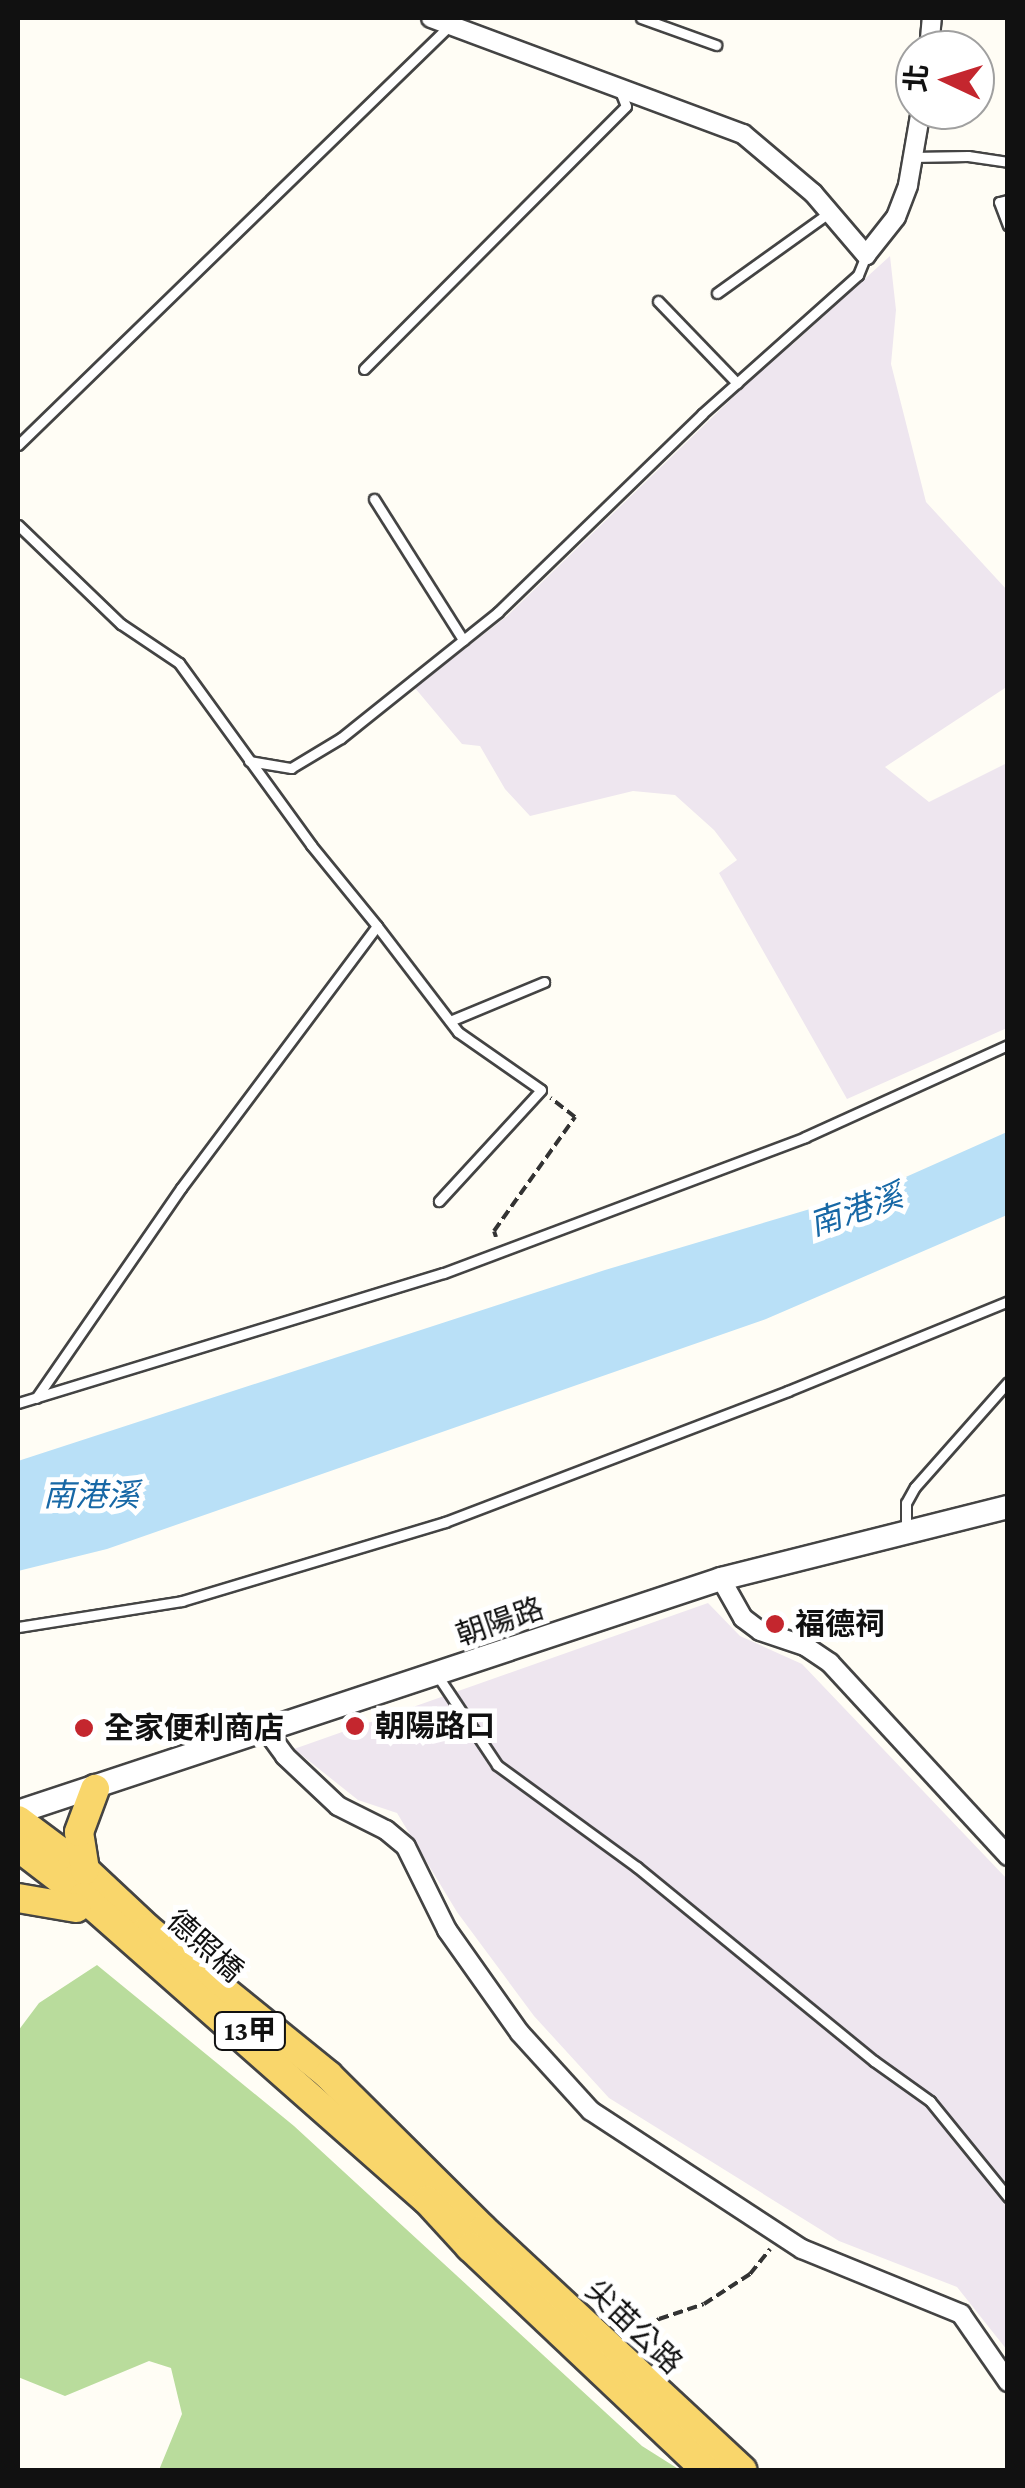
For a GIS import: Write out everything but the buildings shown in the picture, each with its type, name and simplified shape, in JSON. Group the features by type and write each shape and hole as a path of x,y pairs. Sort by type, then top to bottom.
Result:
{"main road":[{"path":"85,1870 79,1832 96,1789"},
{"path":"18,1820 85,1870 148,1929 328,2075 477,2238"},
{"name":"德照橋","path":"18,1833 106,1902 436,2196 477,2238"},
{"name":"德照橋","path":"18,1848 164,1967 427,2200 477,2238"},
{"path":"18,1863 76,1908 416,2214 477,2238"},
{"path":"18,1898 76,1908"},
{"name":"尖苗公路","path":"477,2238 742,2470"},
{"name":"尖苗公路","path":"477,2238 706,2470"}],"street":[{"path":"431,18 451,21 743,134 830,212 866,255 896,218 917,130"},
{"name":"朝陽路","path":"18,1812 720,1579 906,1529 1008,1507"},
{"path":"720,1579 743,1618 760,1631 805,1646 830,1664 1008,1856"},
{"path":"267,1731 285,1756 338,1806 386,1830 406,1847 448,1930 520,2033 591,2111 802,2249 961,2314 1008,2382"}],"lane":[{"path":"641,18 716,45"},
{"path":"18,445 451,21"},
{"path":"364,370 626,106 619,86"},
{"path":"912,157 968,156 1008,162"},
{"path":"1008,200 999,202 1008,225"},
{"path":"717,294 830,212"},
{"path":"250,761 291,768 342,738 463,640 858,275 866,255"},
{"path":"658,300 737,383"},
{"path":"374,500 463,640"},
{"path":"18,526 122,624 179,663 458,1032 541,1090 439,1201"},
{"path":"36,1398 181,1188 378,926"},
{"path":"450,1022 544,982"},
{"path":"18,1403 444,1273 805,1137 1008,1045"},
{"path":"18,1627 182,1601 444,1522 788,1391 1008,1301"},
{"path":"906,1529 906,1503 914,1487 1008,1382"},
{"path":"437,1675 496,1765 637,1868 874,2061 930,2100 1008,2197"}],"path":[{"path":"499,1252 494,1231 575,1117 541,1090"},
{"path":"618,2358 659,2319 704,2304 750,2274 782,2236"}],"shaded area":[{"path":"890,256 896,310 891,364 926,502 1007,590 1008,686 885,767 929,802 1007,763 1007,1028 847,1099 719,873 737,860 714,830 675,795 633,791 530,816 505,789 480,746 462,744 415,688 507,616 786,346 792,345"},
{"path":"708,1603 740,1636 802,1664 1007,1879 1007,2350 957,2287 839,2241 609,2098 534,2016 457,1912 397,1813 358,1800 294,1749"}],"green space":[{"path":"97,1965 294,2126 642,2446 680,2470 159,2470 182,2414 171,2368 149,2361 65,2396 18,2377 18,2031 39,2003"}],"water":[{"name":"南港溪","path":"1007,1132 1007,1215 766,1319 107,1549 18,1571 18,1461 605,1270 881,1188"}],"place":[{"name":"福德祠","path":"775,1624"},
{"name":"朝陽路口","path":"355,1726"},
{"name":"全家便利商店","path":"84,1728"}]}
